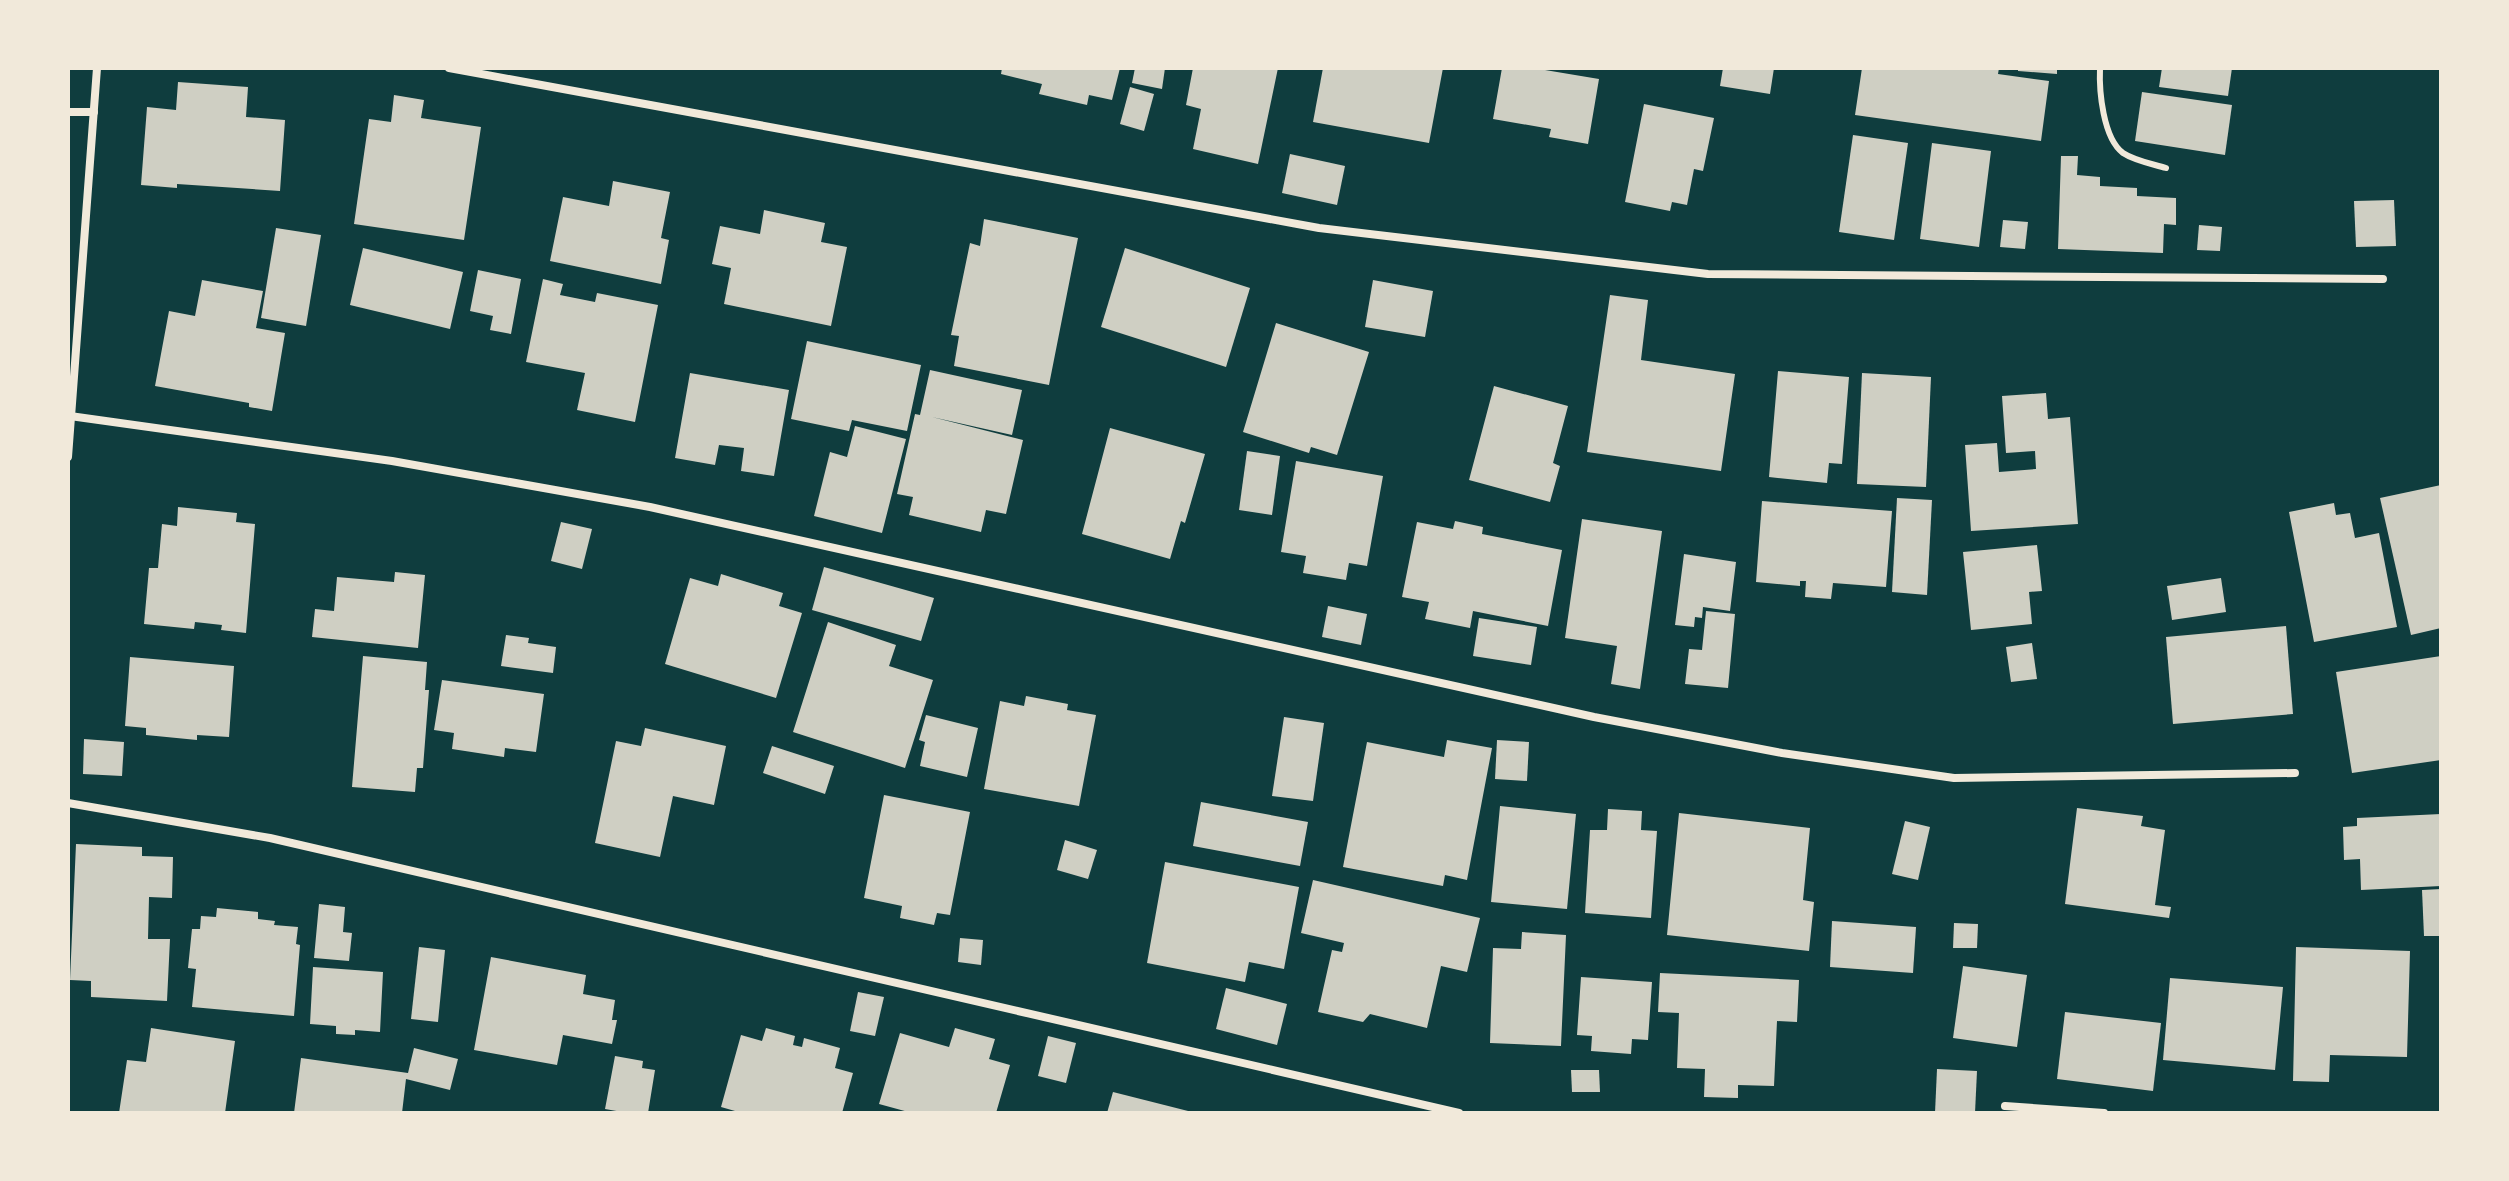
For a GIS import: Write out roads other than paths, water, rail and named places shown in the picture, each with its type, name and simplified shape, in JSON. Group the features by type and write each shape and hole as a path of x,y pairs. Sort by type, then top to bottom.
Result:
{"street":[{"path":"68,457 97,68"},
{"path":"449,68 1319,228 1708,274 2383,279"},
{"path":"68,112 94,112"},
{"path":"70,416 392,461 650,507 1594,717 1782,753 1954,778 2295,773"},
{"path":"68,803 286,842 1459,1113"},
{"path":"2005,1106 2104,1113"}],"lane":[{"path":"2100,68 2099,92 2111,140 2124,154 2166,168"}]}
